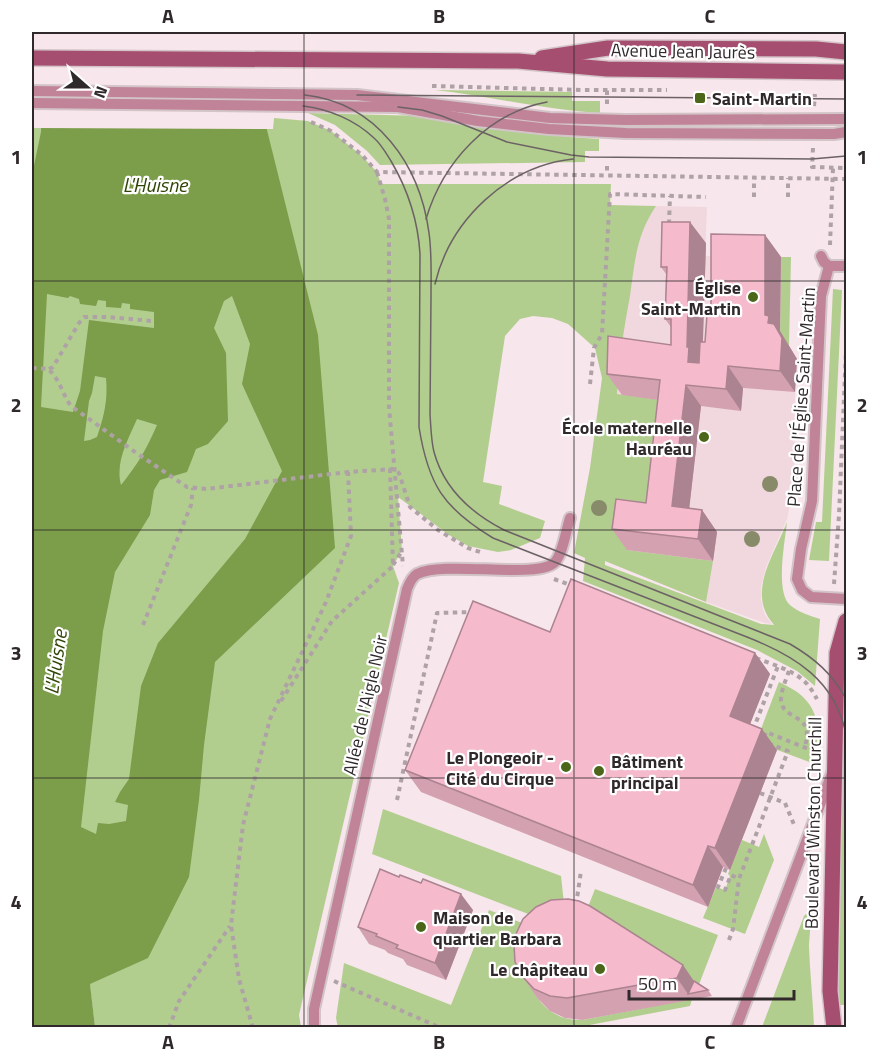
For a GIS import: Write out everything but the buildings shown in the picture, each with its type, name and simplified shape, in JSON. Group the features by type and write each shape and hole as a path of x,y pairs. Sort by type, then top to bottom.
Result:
{"main road":[{"name":"Avenue Jean Jaurès","path":"519,61 608,48 846,52"},
{"name":"Avenue Jean Jaurès","path":"32,58 519,61 608,69 846,72"},
{"name":"Boulevard Winston Churchill","path":"834,1028 830,991 837,653 846,621"}],"lane":[{"path":"32,91 398,107 478,121 549,129 626,133 834,134 846,132"},
{"path":"32,103 274,100 357,95 550,118 846,119"},
{"name":"Place de l'Église Saint-Martin","path":"821,256 829,266 846,266"},
{"name":"Place de l'Église Saint-Martin","path":"829,266 821,296 812,501 797,579 802,590 811,597 846,599"},
{"name":"Allée de l'Aigle Noir","path":"314,1028 314,1009 321,976 408,585 416,574 439,569 530,570 546,567 555,561 560,553 570,518"},
{"path":"736,1028 834,767"}],"path":[{"path":"426,86 676,90"},
{"path":"308,121 332,131 362,155 377,172 389,219 389,407 393,566"},
{"path":"813,143 812,167 846,168"},
{"path":"607,166 607,175"},
{"path":"829,266 833,168"},
{"path":"377,172 846,179"},
{"path":"754,177 754,197"},
{"path":"788,178 788,197"},
{"path":"590,384 594,348 602,334 610,194 706,197"},
{"path":"669,229 670,196"},
{"path":"32,368 53,367 84,317 152,321"},
{"path":"833,599 846,351"},
{"path":"48,369 57,379 71,406 190,488 206,489 392,468 399,473 411,507 438,530 468,548 489,555"},
{"path":"253,1028 239,979 231,925 243,825 270,719 326,602 351,536 348,472"},
{"path":"143,625 191,505 190,488"},
{"path":"270,719 332,621 393,566 402,550"},
{"path":"530,570 582,590"},
{"path":"397,800 437,613 478,612"},
{"path":"756,658 789,671 803,680 819,703"},
{"path":"748,730 753,731 768,686 778,666"},
{"path":"789,671 781,702 784,709 803,723 807,733 805,748"},
{"path":"729,939 734,929 739,879 788,751 762,742 766,732 816,752"},
{"path":"760,793 785,803"},
{"path":"726,868 718,887 725,890 730,875 739,879"},
{"path":"576,910 580,870"},
{"path":"168,1028 179,1001 231,925"},
{"path":"321,976 441,1028"}],"shaded area":[{"path":"435,90 572,92 572,101 600,101 600,113 558,109"},
{"path":"308,113 450,118 532,132 599,139 599,151 585,151 585,162 380,165 367,151 335,125"},
{"path":"274,118 308,121 331,131 361,155 377,172 381,184 611,184 610,205 656,206 644,228 637,249 622,344 617,394 675,402 661,525 627,550 713,561 706,602 605,561 605,565 761,624 774,625 762,602 762,590 768,567 787,522 782,566 785,598 797,610 820,619 815,686 797,671 757,650 583,581 585,558 574,553 590,468 602,378 595,348 568,324 552,318 533,316 520,319 505,336 483,482 502,486 499,504 545,521 540,538 511,550 498,552 468,546 449,535 398,497 402,550 393,566 399,583 299,1015 301,1027 95,1027 32,504 32,128 273,129"},
{"name":"École maternelle Hauréau","path":"656,206 707,207 705,256 726,256 795,392 794,480 791,500 787,519 766,567 761,587 763,609 772,624 706,602 605,561 619,357 639,239 648,217"},
{"path":"781,257 791,257 789,346 783,345 780,337"},
{"path":"833,289 842,290 829,561 809,560 816,522 822,522"},
{"path":"843,660 846,660 846,1005 837,1005"},
{"path":"779,682 800,695 814,712 818,737 812,763 756,742"},
{"path":"383,809 561,876 566,922 535,994 555,1014 568,1019 582,1020 692,999 690,1006 579,1027 338,1028 336,1018 344,963 451,1005 489,910 527,925 531,915 372,854"},
{"path":"764,834 774,860 745,934 703,918 716,887 725,890 730,876 728,874 742,840 759,847"},
{"path":"595,889 718,935 698,987 583,920"},
{"path":"809,914 810,921 809,947 814,1027 762,1027 804,916"}],"water":[{"name":"L'Huisne","path":"43,32 246,102 264,118 318,335 335,548 215,662 189,877 148,958 90,984 95,1027 32,1028 32,175 41,132","holes":["47,294 68,298 70,296 79,299 80,304 96,306 98,300 106,301 106,307 121,308 122,303 130,304 130,309 154,312 154,328 89,320 80,391 73,412 41,407","232,296 250,344 242,384 282,471 245,539 158,643 141,686 129,779 115,802 128,805 126,821 98,823 96,834 81,827 103,631 115,572 150,515 154,490 160,480 187,472 196,449 208,444 228,421 226,353 214,328 224,301","95,376 106,378 105,408 97,437 84,441","137,419 157,425 141,456 121,485 120,468 126,443"]}],"pier":[{"path":"40,32 253,32 249,100 266,116 270,129 38,128"}],"tram line":[{"path":"305,95 331,100 353,110 374,124 391,142 405,162 416,184 424,208 431,249 430,415 432,443 445,477 460,498 470,508 504,530 790,644 822,667 846,699"},
{"path":"357,95 846,99"},
{"path":"426,219 444,178 471,143 506,117 547,102"},
{"path":"303,106 341,116 377,140 397,172 407,194 417,229 420,254 419,427 427,464 433,479 450,505 493,538 765,644 797,662 810,672 833,699 841,715 846,734"},
{"path":"398,107 422,110 442,116 507,142 589,157 812,159 846,156"},
{"path":"435,284 454,238 485,200 526,172 573,159"},
{"path":"846,899 846,996"}],"place":[{"name":"Saint-Martin","path":"700,98"},
{"name":"Église Saint-Martin","path":"753,297"},
{"name":"École maternelle Hauréau","path":"704,437"},
{"name":"Le Plongeoir - Cité du Cirque","path":"566,767"},
{"name":"Bâtiment principal","path":"599,771"},
{"name":"Maison de quartier Barbara","path":"421,927"},
{"name":"Le châpiteau","path":"600,969"}]}
